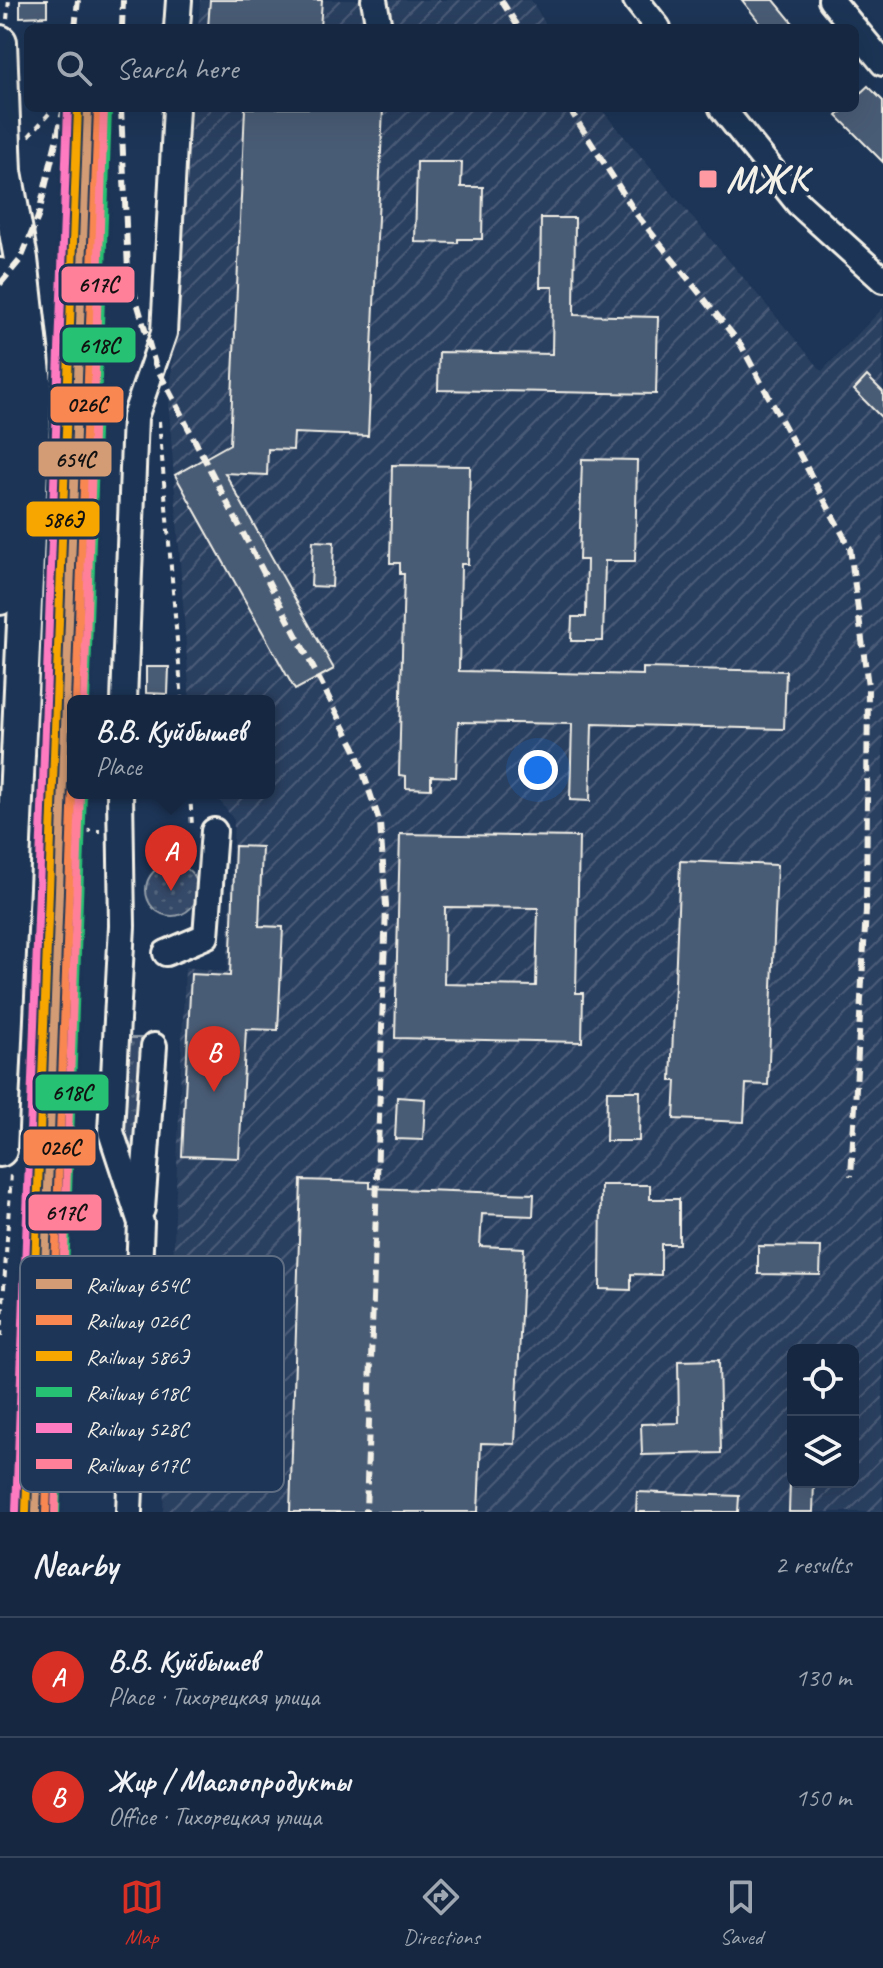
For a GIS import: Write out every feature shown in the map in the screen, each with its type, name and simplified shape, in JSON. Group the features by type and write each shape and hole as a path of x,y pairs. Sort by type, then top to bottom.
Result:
{"main road":[{"path":"0,42 7,222 35,382 6,1160"},
{"path":"0,275 9,406 0,598"}],"street":[{"path":"177,24 179,0"},
{"path":"374,0 378,24"},
{"path":"636,0 655,24"},
{"path":"831,0 852,24"},
{"path":"859,33 883,63"},
{"path":"124,695 135,417 164,333 176,112"},
{"path":"725,112 799,204 883,280"},
{"path":"120,799 122,926 111,1132 141,1223"},
{"path":"166,953 206,936 203,831"},
{"path":"140,1256 154,1046"},
{"path":"129,1512 130,1492"}],"path":[{"path":"158,413 182,695"},
{"path":"192,799 203,831"},
{"path":"1,1337 6,1160"}],"shaded area":[{"path":"200,0 531,0 546,24 198,24"},
{"path":"192,112 603,112 822,371 883,308 883,1512 163,1512 164,1492 284,1492 284,1256 173,1256 185,967 227,972 234,820 218,799 275,799 275,695 190,695 169,408"},
{"path":"172,864 190,872 198,890 190,908 172,916 154,908 146,890 154,872"},
{"path":"127,1038 144,1038 136,1163 122,1138"}],"building":[{"path":"20,0 47,0 47,16 20,17"},
{"path":"210,0 322,0 320,24 208,24"},
{"path":"742,0 774,0 794,24 761,24"},
{"path":"868,86 883,101 883,162 837,116 841,112 859,112 859,94"},
{"path":"245,112 383,112 368,436 294,433 293,450 268,449 267,475 225,473 334,669 295,690 175,475 230,444"},
{"path":"417,162 462,162 461,187 483,187 482,239 458,239 458,243 415,242"},
{"path":"541,218 575,218 574,315 658,317 656,394 438,390 439,352 552,354 553,287 540,287"},
{"path":"867,376 883,392 883,419 854,390"},
{"path":"582,459 637,460 635,561 605,561 603,641 571,641 572,617 586,617 587,560 579,560"},
{"path":"392,465 470,466 468,564 461,564 459,671 643,675 643,668 786,671 784,729 592,724 590,801 570,800 572,724 458,722 456,777 431,776 431,789 406,788 406,776 399,775 404,574 400,574 400,563 390,563"},
{"path":"313,541 334,542 332,587 311,586"},
{"path":"146,667 169,667 168,694 146,693"},
{"path":"400,834 579,837 576,993 583,993 582,1042 395,1038","holes":["445,907 538,908 536,986 444,984"]},
{"path":"235,846 262,847 259,926 283,927 278,1030 246,1029 239,1158 182,1156 191,974 230,976"},
{"path":"680,861 777,865 768,1085 746,1084 744,1122 674,1119 676,1081 671,1081"},
{"path":"607,1091 640,1091 639,1141 606,1141"},
{"path":"397,1097 425,1099 423,1140 395,1139"},
{"path":"301,1180 370,1182 370,1188 534,1194 533,1216 482,1214 480,1246 524,1248 515,1444 481,1443 478,1512 290,1512"},
{"path":"601,1185 650,1185 650,1199 679,1199 679,1244 661,1244 661,1275 631,1274 631,1290 600,1289"},
{"path":"758,1246 821,1247 820,1275 758,1274"},
{"path":"719,1360 721,1453 642,1455 641,1424 679,1423 678,1361"},
{"path":"790,1488 814,1488 813,1512 789,1512"},
{"path":"637,1492 739,1496 738,1512 636,1512"}],"railway":[{"path":"75,24 78,0"},
{"path":"122,24 123,0"},
{"path":"501,0 516,24"},
{"path":"0,284 21,259 38,217 63,112"},
{"path":"121,112 128,271 155,364 355,748 380,823 386,906 366,1512"},
{"path":"572,112 637,215 741,345 850,548 868,686 866,910 851,1176"}],"rail line":[{"name":"528С","path":"25,1256 68,112"},
{"name":"586Э","path":"35,1256 78,112"},
{"name":"654С","path":"45,1256 88,112"},
{"name":"026С","path":"76,695 98,112"},
{"name":"617C","path":"84,695 104,112"},
{"name":"618С","path":"86,695 108,112"},
{"name":"026С","path":"55,1256 72,799"},
{"name":"617C","path":"64,1256 80,799"},
{"name":"618С","path":"66,1256 83,799"},
{"name":"528С","path":"16,1511 20,1403"},
{"name":"586Э","path":"26,1512 27,1492"},
{"name":"654С","path":"36,1512 37,1492"},
{"name":"026С","path":"46,1512 47,1492"},
{"name":"617C","path":"55,1512 56,1492"},
{"name":"618С","path":"56,1512 57,1492"}],"place":[{"name":"МЖК","path":"708,179"},
{"name":"В.В. Куйбышев","path":"171,891"},
{"name":"Жир / Маслопродукты","path":"214,1092"}]}
